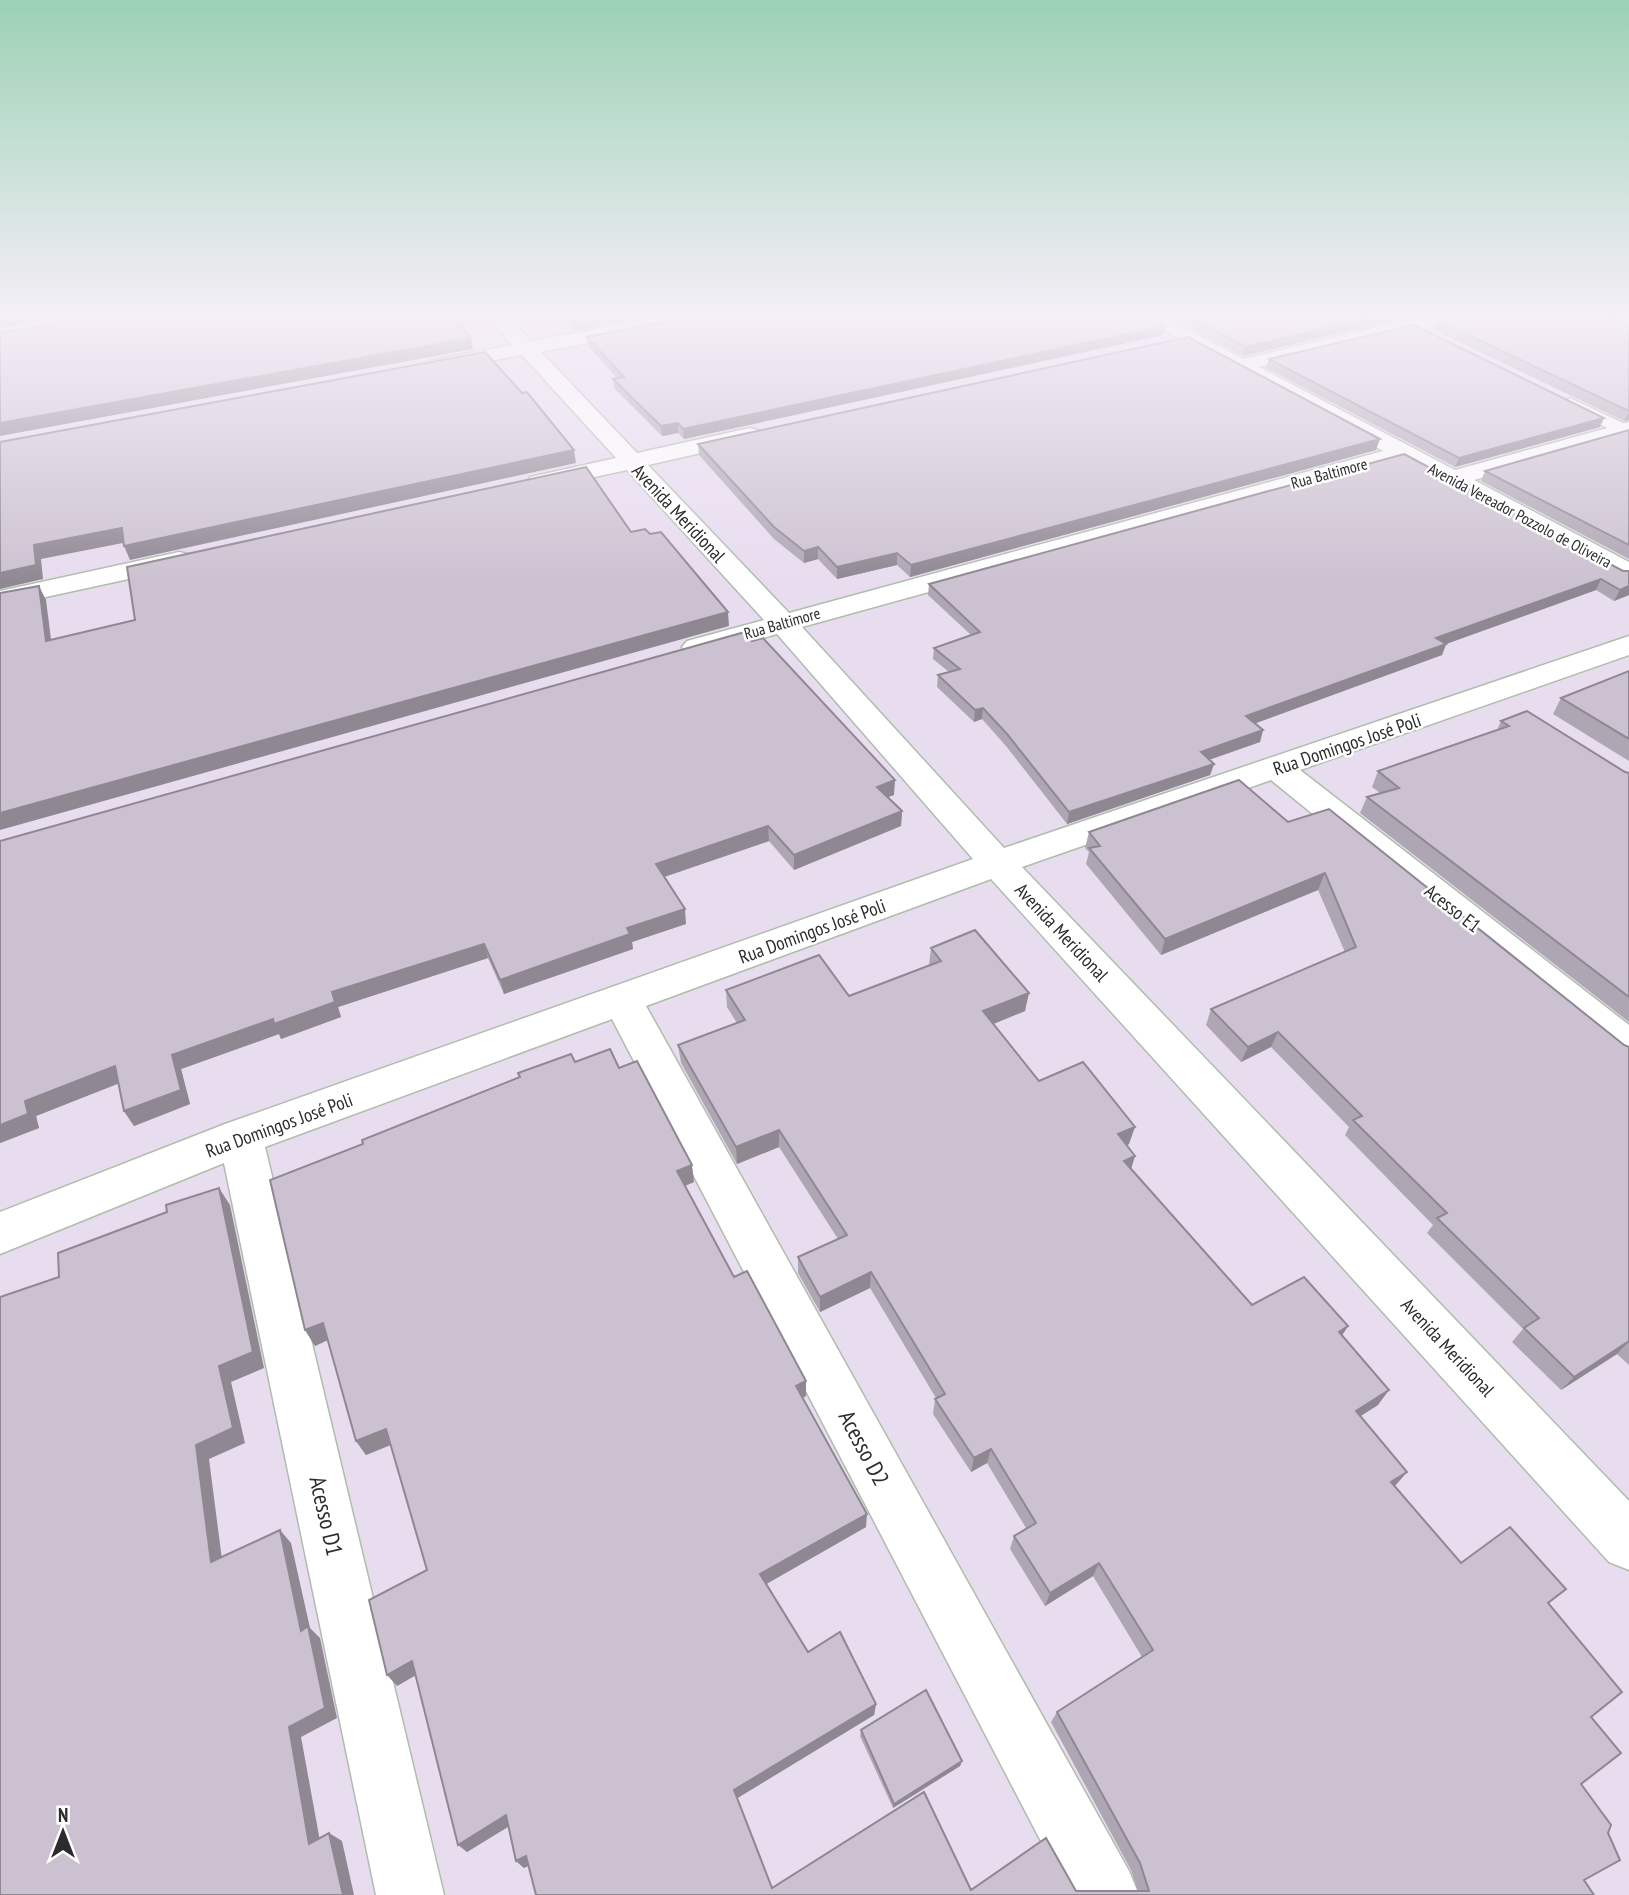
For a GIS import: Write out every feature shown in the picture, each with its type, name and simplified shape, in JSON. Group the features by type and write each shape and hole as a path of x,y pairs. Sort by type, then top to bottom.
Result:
{"street":[{"name":"Avenida Meridional","path":"580,406 783,623 997,863 1629,1542"},
{"name":"Avenida Vereador Pozzolo de Oliveira","path":"1319,406 1629,573"},
{"path":"1451,479 1627,429"},
{"path":"510,488 767,432"},
{"name":"Rua Baltimore","path":"677,653 1404,453"},
{"path":"0,599 201,555"},
{"name":"Rua Domingos José Poli","path":"0,1233 241,1137 623,1001 997,863 1629,645"},
{"path":"1493,693 1527,715"},
{"name":"Acesso E1","path":"1277,768 1629,1048"},
{"name":"Acesso D2","path":"623,1001 1105,1895"},
{"name":"Acesso D1","path":"241,1137 410,1895"}],"lane":[{"path":"1578,406 1627,429"}],"building":[{"path":"0,406 92,406 0,423"},
{"path":"192,406 539,406 574,450 124,546 122,528 34,545 36,565 0,573 0,442"},
{"path":"641,406 789,406 683,429 678,423 661,426"},
{"path":"870,406 1319,406 1380,439 911,565 897,553 837,567 818,547 804,551 774,527 698,444"},
{"path":"1360,406 1580,406 1604,418 1459,458"},
{"path":"1629,430 1629,545 1485,471"},
{"path":"1404,454 1623,571 1629,571 1629,586 1620,590 1601,579 1436,638 1446,644 1246,716 1263,730 1201,752 1214,764 1069,812 983,708 975,710 938,675 960,669 934,648 980,632 929,584"},
{"path":"586,467 631,532 645,529 650,534 661,532 728,612 0,813 0,593 39,586 46,641 135,620 127,567"},
{"path":"745,632 752,641 763,638 895,780 877,787 902,811 794,855 768,826 656,864 685,909 627,928 630,934 500,980 484,944 332,992 335,1002 274,1024 273,1019 172,1055 181,1090 124,1111 115,1066 25,1101 28,1114 0,1125 0,841"},
{"path":"1629,671 1629,739 1561,698"},
{"path":"1527,711 1629,773 1629,997 1367,797 1399,788 1378,771 1509,726 1501,721"},
{"path":"1239,780 1288,822 1329,809 1629,1047 1629,1341 1574,1377 1524,1328 1539,1318 1437,1218 1447,1213 1353,1120 1362,1116 1278,1032 1248,1047 1211,1009 1356,947 1325,873 1165,939 1089,848 1100,846 1089,832"},
{"path":"975,930 1029,993 983,1011 1039,1081 1083,1062 1135,1127 1118,1134 1135,1156 1124,1161 1252,1305 1304,1277 1348,1326 1339,1332 1389,1390 1356,1411 1407,1472 1391,1482 1461,1563 1510,1527 1566,1589 1548,1603 1622,1692 1591,1717 1621,1753 1581,1784 1611,1825 1608,1833 1620,1860 1584,1880 1594,1895 536,1895 526,1856 516,1861 506,1815 458,1845 412,1661 387,1675 369,1600 427,1570 386,1429 356,1441 323,1323 305,1330 270,1180 363,1144 362,1140 520,1077 518,1073 571,1054 575,1062 610,1049 619,1068 637,1061 692,1165 677,1171 734,1277 747,1271 806,1381 796,1386 867,1514 760,1574 808,1652 840,1632 876,1704 734,1790 772,1888 924,1792 971,1890 1046,1838 1076,1891 1149,1891 1140,1863 1057,1712 1153,1650 1099,1563 1050,1593 1014,1536 1036,1523 991,1449 974,1458 935,1399 945,1394 871,1272 820,1297 798,1257 847,1235 779,1130 736,1147 678,1045 745,1020 726,990 819,955 849,996 941,961 931,948"},
{"path":"219,1188 253,1352 219,1366 233,1428 196,1445 211,1562 280,1530 301,1631 308,1626 325,1708 289,1727 309,1844 329,1833 343,1895 0,1895 0,1297 59,1277 58,1253 167,1212 166,1205"},
{"path":"926,1690 962,1761 894,1804 861,1730"}]}
